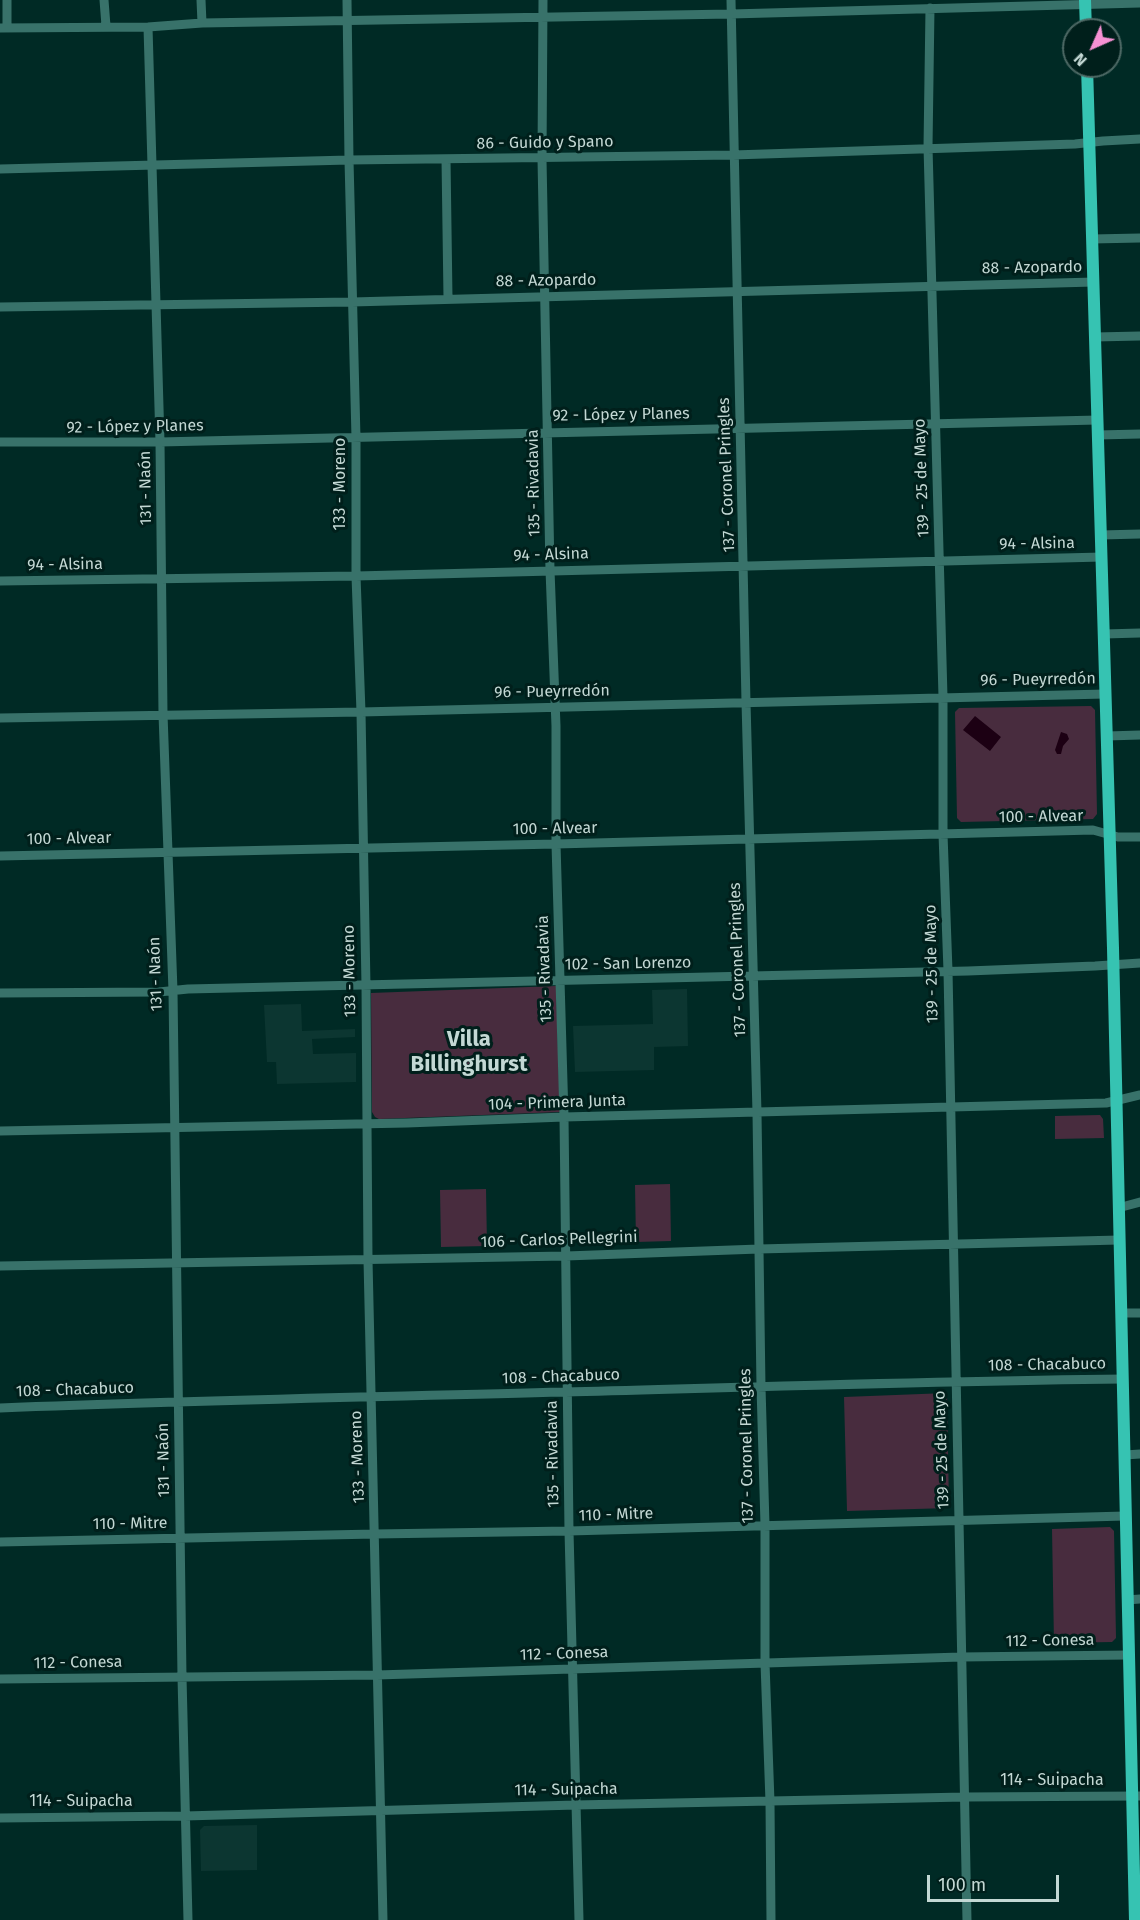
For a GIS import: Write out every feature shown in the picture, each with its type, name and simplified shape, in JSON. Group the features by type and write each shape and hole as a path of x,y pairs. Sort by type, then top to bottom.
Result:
{"main road":[{"path":"1085,2 1086,18"},
{"path":"1087,78 1124,1378 1128,1655 1135,1697 1137,1896 1135,1920"}],"street":[{"path":"7,0 4,28 731,14 882,4 930,8 1085,2 1140,3"},
{"path":"104,0 105,27"},
{"path":"201,0 202,23"},
{"name":"133 - Moreno","path":"347,0 356,438 356,576 366,986 368,1260 383,1920"},
{"name":"135 - Rivadavia","path":"543,0 542,159 564,1117 569,1531 579,1920"},
{"name":"137 - Coronel Pringles","path":"731,0 757,1113 771,1920"},
{"name":"139 - 25 de Mayo","path":"930,8 928,147 930,285 943,696 943,834 948,971 967,1920"},
{"name":"131 - Naón","path":"148,27 172,991 182,1677 188,1920"},
{"name":"86 - Guido y Spano","path":"0,169 349,160 733,155 1075,144 1140,139"},
{"path":"446,159 448,298"},
{"path":"1092,239 1140,238"},
{"name":"88 - Azopardo","path":"0,307 352,302 1094,282"},
{"path":"1095,337 1140,336"},
{"name":"92 - López y Planes","path":"0,442 160,442 1098,420"},
{"path":"1098,435 1140,434"},
{"path":"1101,536 1140,534"},
{"name":"94 - Alsina","path":"0,581 356,576 1102,557"},
{"path":"1104,634 1140,633"},
{"name":"96 - Pueyrredón","path":"0,718 361,712 943,696 1105,694"},
{"path":"1107,736 1140,735"},
{"name":"100 - Alvear","path":"0,856 1094,830 1118,837 1140,837"},
{"name":"102 - San Lorenzo","path":"0,993 172,991 948,971 1140,963"},
{"name":"104 - Primera Junta","path":"0,1131 407,1123 1115,1102 1140,1095"},
{"path":"1118,1208 1140,1202"},
{"name":"106 - Carlos Pellegrini","path":"0,1266 566,1256 1119,1240"},
{"path":"1122,1313 1140,1313"},
{"name":"108 - Chacabuco","path":"0,1408 178,1401 1124,1378"},
{"path":"1125,1455 1140,1455"},
{"name":"110 - Mitre","path":"0,1542 569,1531 1125,1516"},
{"path":"1127,1600 1140,1599"},
{"name":"112 - Conesa","path":"0,1679 377,1675 961,1657 1128,1655"},
{"name":"114 - Suipacha","path":"0,1818 185,1816 965,1797 1136,1796"}],"shaded area":[{"path":"1091,706 1095,710 1097,814 1093,819 961,822 957,818 955,712 959,708"},
{"path":"975,716 1001,737 990,751 963,730"},
{"path":"1061,732 1067,734 1069,739 1063,746 1061,754 1057,754 1055,750"},
{"path":"556,986 560,1112 379,1119 375,1117 372,1112 371,993"},
{"path":"687,989 688,1046 654,1047 654,1070 575,1072 573,1026 653,1024 652,990"},
{"path":"301,1004 302,1031 355,1029 355,1037 312,1039 313,1054 356,1053 356,1082 277,1084 276,1062 267,1062 264,1005"},
{"path":"1100,1115 1103,1119 1104,1138 1055,1139 1055,1116"},
{"path":"670,1184 671,1241 636,1242 635,1185"},
{"path":"486,1189 487,1246 441,1247 440,1190"},
{"path":"947,1393 949,1508 847,1511 844,1397"},
{"path":"1110,1527 1114,1531 1116,1638 1112,1642 1054,1643 1052,1529"},
{"path":"257,1825 257,1870 201,1871 200,1830 204,1826"}],"district":[{"name":"Villa Billinghurst","path":"469,1052"}]}
